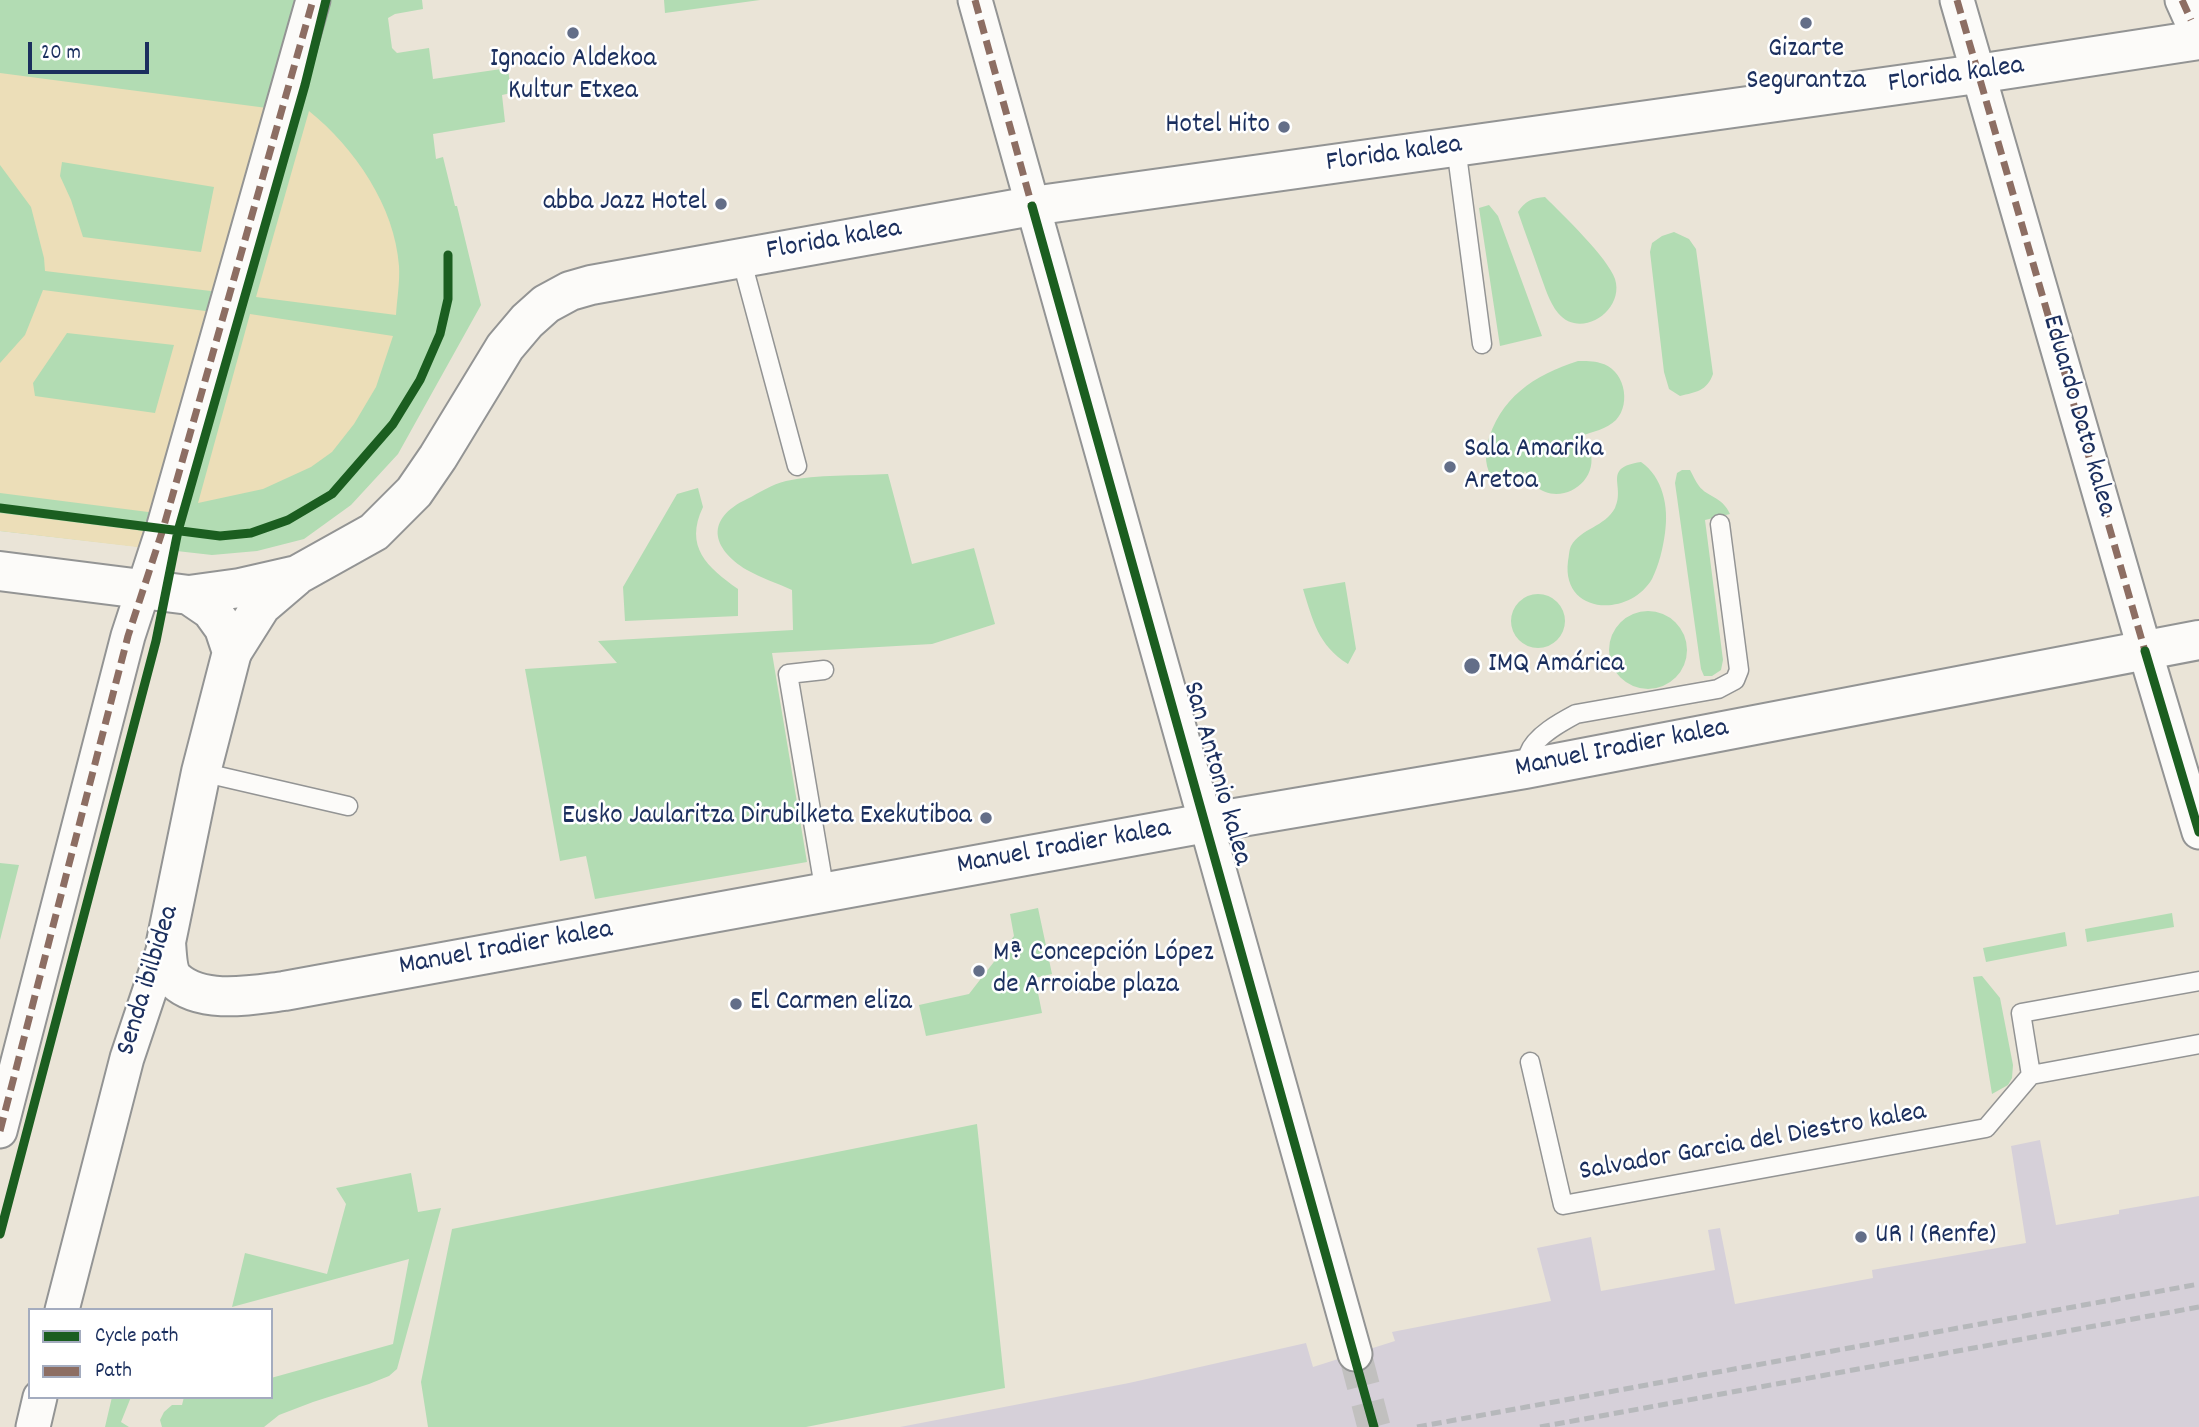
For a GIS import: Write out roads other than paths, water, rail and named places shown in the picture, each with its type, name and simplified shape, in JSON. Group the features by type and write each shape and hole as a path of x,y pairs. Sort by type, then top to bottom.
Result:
{"main road":[{"name":"Florida kalea","path":"297,575 374,532 396,511 414,492 438,457 505,347 546,304 570,291 1032,206 1977,74 2191,20"},
{"path":"0,571 189,596 297,575"},
{"name":"Senda ibilbidea","path":"166,943 201,772 232,652 261,606 297,575"},
{"path":"189,596 211,610 224,628 232,652"},
{"name":"Manuel Iradier kalea","path":"166,943 168,964 174,979 190,989 237,997 284,991 1206,823 1525,769 2199,640"}],"street":[{"path":"0,1131 128,636 144,589 313,0"},
{"name":"San Antonio kalea","path":"975,0 1355,1354"},
{"name":"Eduardo Dato kalea","path":"1956,0 2199,832"},
{"name":"Senda ibilbidea","path":"63,1308 127,1058 166,943"},
{"path":"33,1427 40,1399"}],"lane":[{"path":"1456,147 1482,344"},
{"path":"741,258 797,466"},
{"path":"1525,769 1529,750 1535,743 1556,725 1576,714 1718,689 1735,680 1739,670 1720,524"},
{"path":"824,670 788,674 825,892"},
{"path":"201,772 348,806"},
{"path":"2199,981 2021,1013 2031,1074 2199,1044"},
{"name":"Salvador Garcia del Diestro kalea","path":"1530,1062 1563,1205 1986,1128 2031,1074"}],"tunnel":[{"path":"1355,1354 1374,1427"}],"railway":[{"path":"1417,1427 2199,1284"},
{"path":"1540,1427 2199,1307"}],"place":[{"name":"Gizarte Segurantza","path":"1806,23"},
{"name":"Ignacio Aldekoa Kultur Etxea","path":"573,33"},
{"name":"Hotel Hito","path":"1284,127"},
{"name":"abba Jazz Hotel","path":"721,204"},
{"name":"Sala Amarika Aretoa","path":"1450,467"},
{"name":"IMQ Amárica","path":"1472,666"},
{"name":"Eusko Jaularitza Dirubilketa Exekutiboa","path":"986,818"},
{"name":"Mª Concepción López de Arroiabe plaza","path":"979,971"},
{"name":"El Carmen eliza","path":"736,1004"},
{"name":"UR 1 (Renfe)","path":"1861,1237"}]}
